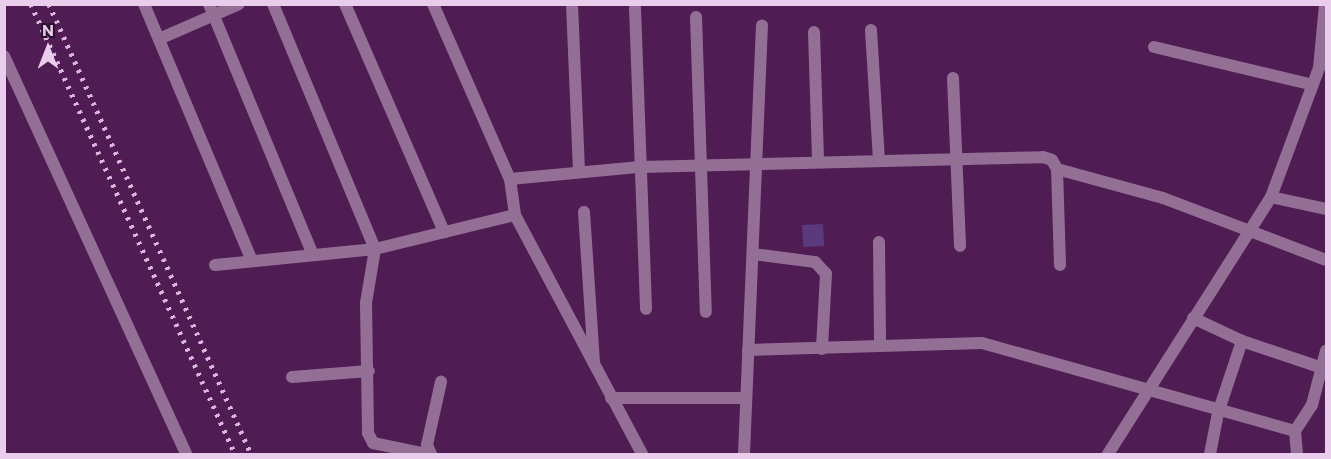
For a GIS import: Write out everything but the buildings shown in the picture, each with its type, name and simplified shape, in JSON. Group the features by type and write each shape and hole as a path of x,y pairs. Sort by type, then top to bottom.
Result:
{"street":[{"path":"144,4 252,261"},
{"path":"159,39 211,10 239,4"},
{"path":"273,4 375,249 366,303 369,370 368,432 373,443 426,454"},
{"path":"345,4 444,232"},
{"path":"433,4 510,179 514,215 642,454"},
{"path":"572,4 579,170"},
{"path":"1108,454 1271,197 1319,68 1325,4"},
{"path":"635,8 646,309"},
{"path":"211,10 313,255"},
{"path":"696,17 706,312"},
{"path":"744,454 758,164 762,25"},
{"path":"871,30 879,161"},
{"path":"814,32 818,162"},
{"path":"1154,47 1313,85"},
{"path":"4,56 186,454"},
{"path":"952,78 960,246"},
{"path":"510,179 579,170 640,166 1043,157 1052,160 1057,169 1060,265"},
{"path":"1057,169 1163,198 1326,260"},
{"path":"1271,197 1326,209"},
{"path":"584,212 594,367"},
{"path":"215,265 375,249 514,215"},
{"path":"879,242 880,346"},
{"path":"753,254 815,262 826,274 822,349"},
{"path":"1193,318 1242,342 1322,368"},
{"path":"1210,454 1218,412 1242,342"},
{"path":"748,350 982,343 1148,388 1218,412 1295,431"},
{"path":"1297,454 1295,431 1312,405 1326,351"},
{"path":"292,377 369,370"},
{"path":"431,454 427,446 441,381"},
{"path":"610,398 746,398"}],"railway":[{"path":"31,4 235,454"},
{"path":"49,4 251,454"}]}
